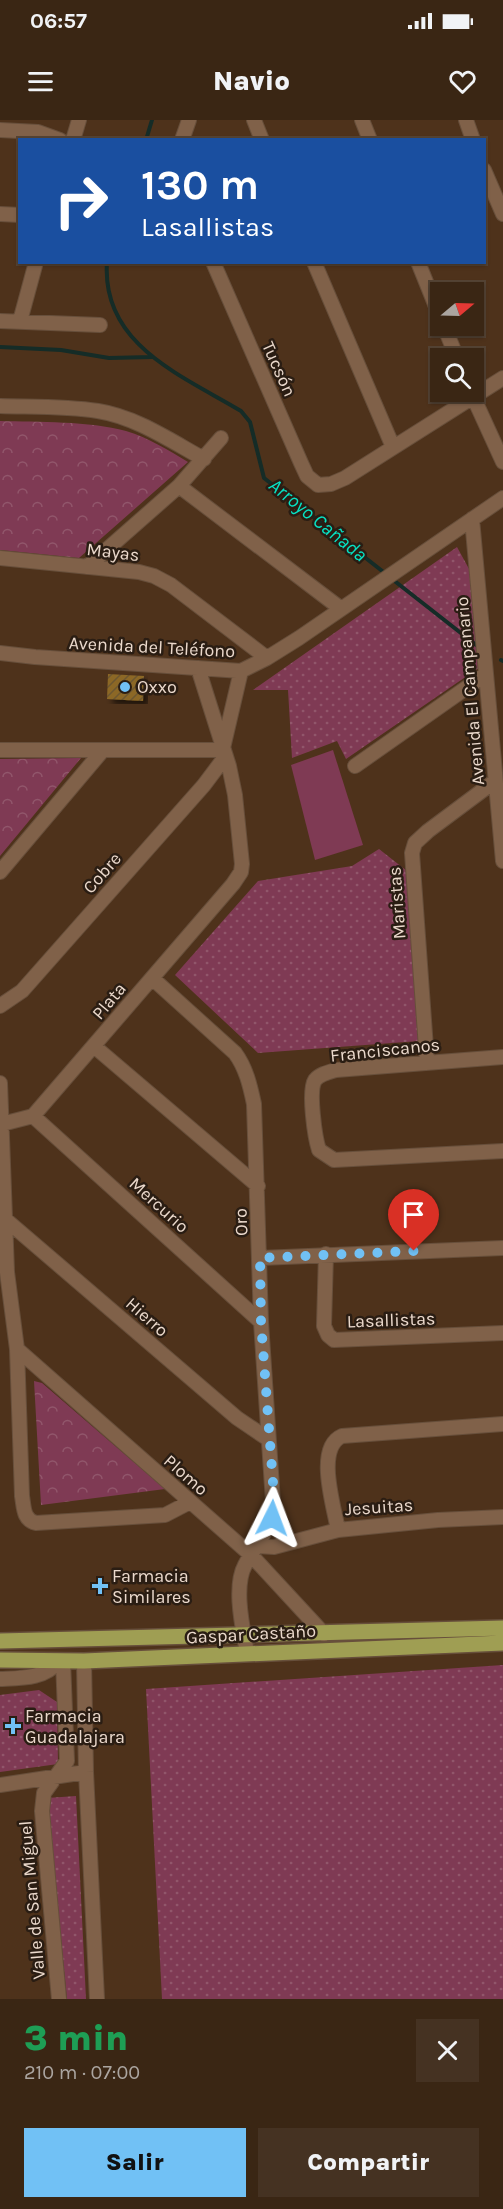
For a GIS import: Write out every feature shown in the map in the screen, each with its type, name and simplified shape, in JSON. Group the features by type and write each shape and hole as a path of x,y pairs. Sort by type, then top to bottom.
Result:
{"main road":[{"name":"Gaspar Castaño","path":"0,1641 503,1628"},
{"name":"Gaspar Castaño","path":"0,1660 84,1661 503,1643"}],"street":[{"path":"74,138 79,120"},
{"path":"182,137 189,120"},
{"path":"254,120 261,138"},
{"path":"363,120 369,138"},
{"path":"465,120 472,138"},
{"path":"0,130 38,132 54,138"},
{"path":"486,175 503,214"},
{"path":"0,214 18,215"},
{"path":"20,321 35,264"},
{"name":"Tucsón","path":"214,264 307,476 318,485 331,484 345,478 393,447"},
{"path":"316,264 393,447 460,402"},
{"path":"419,264 430,292"},
{"path":"0,321 100,325"},
{"path":"484,388 503,378"},
{"path":"476,402 503,462"},
{"path":"0,406 98,410 121,416 148,428 204,459"},
{"path":"87,567 179,486 221,438"},
{"path":"179,486 340,608"},
{"name":"Avenida del Teléfono","path":"0,653 241,671 267,658 503,498"},
{"name":"Avenida El Campanario","path":"472,519 503,861"},
{"name":"Mayas","path":"0,558 139,572 154,576 171,585 267,658"},
{"name":"Cobre","path":"198,668 235,795 242,851 241,872 233,885"},
{"name":"Cobre","path":"0,1006 22,991 204,785 224,754 241,671"},
{"path":"355,766 486,674"},
{"path":"0,750 103,750 224,754"},
{"path":"0,872 103,750"},
{"name":"Maristas","path":"427,1062 412,853 415,843 428,831 495,781"},
{"name":"Plata","path":"33,1116 233,885"},
{"name":"Oro","path":"152,978 235,1053 243,1065 254,1104 261,1322 273,1510 272,1518 244,1566 239,1586 247,1653"},
{"path":"95,1047 258,1186"},
{"name":"Franciscanos","path":"503,1057 336,1070 318,1077 313,1083 316,1139 319,1150 334,1160 503,1151"},
{"path":"0,1083 5,1219 4,1273 17,1349 24,1511 29,1520 36,1523 165,1515 190,1502"},
{"path":"2,1124 33,1116"},
{"name":"Mercurio","path":"33,1116 261,1322"},
{"name":"Hierro","path":"5,1219 237,1418 268,1439"},
{"path":"260,1258 503,1248"},
{"name":"Lasallistas","path":"326,1254 324,1326 328,1335 334,1340 503,1333"},
{"name":"Plomo","path":"17,1349 190,1502 254,1551 324,1634"},
{"name":"Jesuitas","path":"503,1424 352,1433 336,1438 330,1446 328,1470 338,1530 438,1520 503,1517"},
{"path":"254,1551 338,1530"},
{"path":"0,1679 41,1674 61,1661"},
{"name":"Valle de San Miguel","path":"59,1999 42,1831 44,1792 67,1761 61,1661"},
{"path":"84,1661 86,1772 97,1999"},
{"path":"0,1785 86,1772"}],"green space":[{"path":"0,421 96,425 126,431 143,437 188,462 79,558 0,550"},
{"path":"457,547 474,578 480,667 346,759 337,741 292,758 288,690 253,690"},
{"path":"333,750 363,845 315,860 291,765"},
{"path":"81,758 0,856 0,759"},
{"path":"379,849 407,871 419,1041 258,1053 175,975 258,881 352,866"},
{"path":"34,1381 42,1383 165,1489 41,1505"},
{"path":"503,1665 503,1999 162,1999 146,1689"},
{"path":"39,1690 57,1702 58,1764 0,1772 0,1695"},
{"path":"76,1796 86,1999 67,1999 47,1798"}],"building":[{"name":"Oxxo","path":"108,674 144,676 143,701 107,699"}],"waterway":[{"name":"Arroyo Cañada","path":"147,138 152,120"},
{"name":"Arroyo Cañada","path":"107,264 109,291 117,315 131,336 172,370 241,411 250,422 264,478 386,574"},
{"path":"0,347 61,350 109,358 152,357"},
{"name":"Arroyo Cañada","path":"392,579 480,648"}],"place":[{"name":"Oxxo","path":"125,687"},
{"name":"Farmacia Similares","path":"100,1586"},
{"name":"Farmacia Guadalajara","path":"13,1726"}],"route":[{"path":"272,1518 273,1483 261,1322 260,1258 414,1251"}]}
